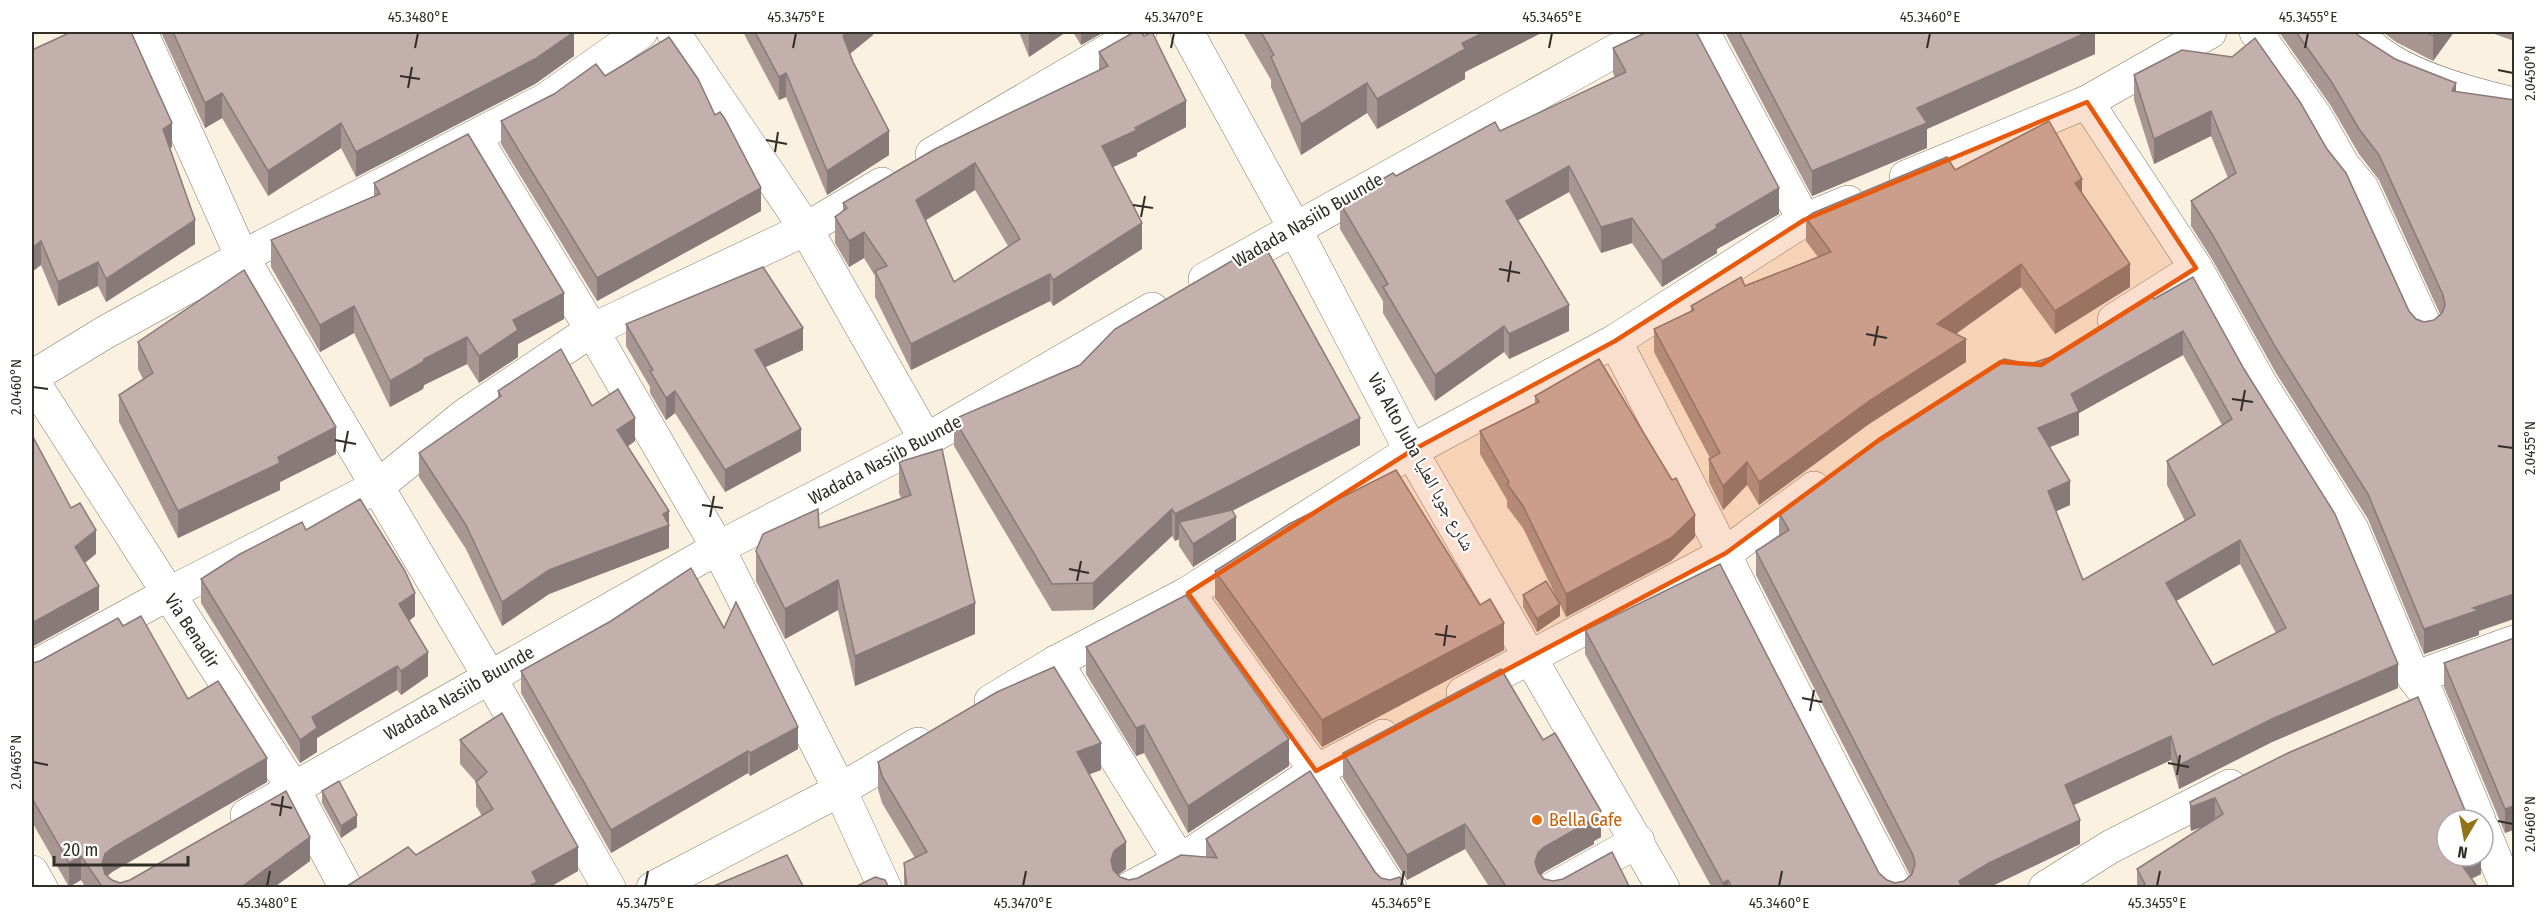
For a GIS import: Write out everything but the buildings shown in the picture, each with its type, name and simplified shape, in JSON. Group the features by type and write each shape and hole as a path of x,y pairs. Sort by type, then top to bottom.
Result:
{"street":[{"path":"141,32 242,257 489,676 609,888"},
{"path":"32,378 104,333 242,257 387,181 476,138 545,100 641,32"},
{"path":"673,32 806,229 926,440"},
{"path":"32,668 168,594 378,486 465,415 592,330 806,229 1140,32"},
{"name":"Via Alto Juba شارع جوبا العليا","path":"1187,32 1294,227 1412,451 1663,888"},
{"name":"Wadada Nasiib Buunde","path":"222,829 718,548 926,440 1294,227 1649,32"},
{"path":"1703,32 1804,220"},
{"path":"653,888 840,790 1056,662 1188,592 1412,451 1615,341 1804,220 2087,102 2210,32"},
{"path":"2256,32 2316,117 2343,165 2362,188 2426,328"},
{"path":"2362,32 2370,47 2405,67 2462,92 2514,104"},
{"path":"2087,102 2196,268 2260,383 2352,529 2474,808"},
{"path":"476,138 592,330 718,548 840,790 885,888"},
{"path":"2090,335 2196,268"},
{"path":"1615,341 1726,553 1809,725 1896,888"},
{"name":"Via Benadir","path":"32,378 293,788 346,888"},
{"path":"1440,706 1726,553 1841,468"},
{"path":"1188,592 1316,771 1390,888"},
{"path":"2398,708 2421,687 2514,642"},
{"path":"1056,662 1180,861"},
{"path":"1130,888 1180,861 1316,771 1409,722"},
{"path":"2044,888 2110,847 2255,773"},
{"path":"1554,888 1638,841"},
{"path":"2495,858 2507,888"},
{"path":"32,872 41,888"}],"highlighted area":[{"path":"2087,102 2196,268 2041,365 2001,362 1879,440 1726,553 1316,771 1188,593 1411,451 1615,341 1804,220"}],"place":[{"name":"Bella Cafe","path":"1537,820"}]}
